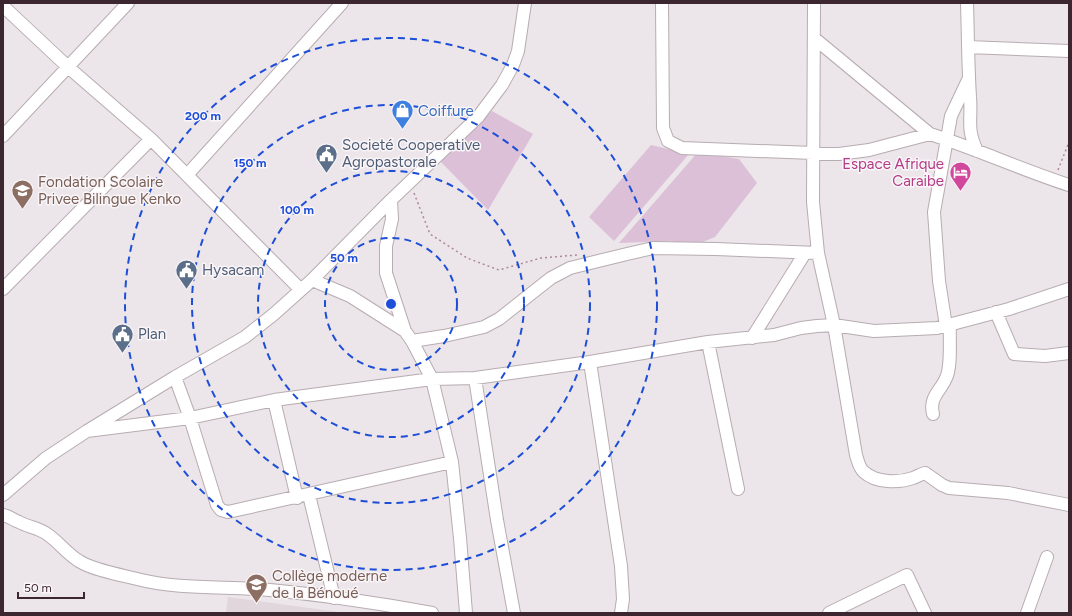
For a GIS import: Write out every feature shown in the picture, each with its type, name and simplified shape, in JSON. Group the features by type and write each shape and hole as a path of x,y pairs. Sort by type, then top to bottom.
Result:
{"street":[{"path":"3,136 128,3"},
{"path":"188,175 342,3"},
{"path":"3,495 46,458 87,431 175,377 245,337 274,314 312,280 391,200 478,117 502,85 513,65 518,50 525,3"},
{"path":"662,3 663,128 668,141 682,148 839,154 869,150 930,134"},
{"path":"814,3 815,232 818,253 834,326 859,467 864,473 872,477 898,481 915,478 920,474 925,473 942,486 949,488 1008,493 1069,505"},
{"path":"967,3 970,133 977,151"},
{"path":"3,6 68,67 151,139 301,290"},
{"path":"814,38 930,134 1069,185"},
{"path":"968,47 1069,51"},
{"path":"932,414 932,400 945,381 949,371 948,326 939,281 934,212 952,116 968,80"},
{"path":"3,289 151,139"},
{"path":"391,200 392,219 386,246 386,273 408,336 432,378 452,462 466,613"},
{"path":"312,280 350,296 408,336 444,336 484,328 499,319 551,278 570,268 653,248 818,253"},
{"path":"752,338 805,252"},
{"path":"87,431 190,418 274,400 432,378 475,378 590,362 708,342 774,335 801,328 834,326 874,331 948,326 1069,290"},
{"path":"996,312 1014,354 1045,356 1069,353"},
{"path":"708,342 738,489"},
{"path":"590,362 621,566 623,599 621,613"},
{"path":"175,377 190,418 217,505 221,510 228,512 297,498 452,462"},
{"path":"475,378 493,497 514,613"},
{"path":"274,400 297,498"},
{"path":"309,495 334,598"},
{"path":"3,515 10,516 18,522 41,530 80,562 138,580 218,589 268,590 392,606 432,613"},
{"path":"1027,613 1047,557"},
{"path":"829,613 907,575 925,613"}],"path":[{"path":"1054,180 1069,142"},
{"path":"410,182 430,234 467,258 499,270 541,258 580,255"}],"shaded area":[{"path":"492,111 533,134 488,210 440,161"},
{"path":"651,145 689,154 614,241 589,217"},
{"path":"698,152 739,159 757,183 715,237 690,247 671,241 619,243"},
{"name":"Collège moderne de la Bénoué","path":"228,597 346,613 226,613"}],"place":[{"name":"Coiffure","path":"403,130"},
{"name":"Societé Cooperative Agropastorale","path":"327,174"},
{"name":"Espace Afrique Caraibe","path":"960,192"},
{"name":"Fondation Scolaire Privee Bilingue Kenko","path":"23,210"},
{"name":"Hysacam","path":"186,290"},
{"name":"Plan","path":"123,354"},
{"name":"Collège moderne de la Bénoué","path":"257,604"}]}
